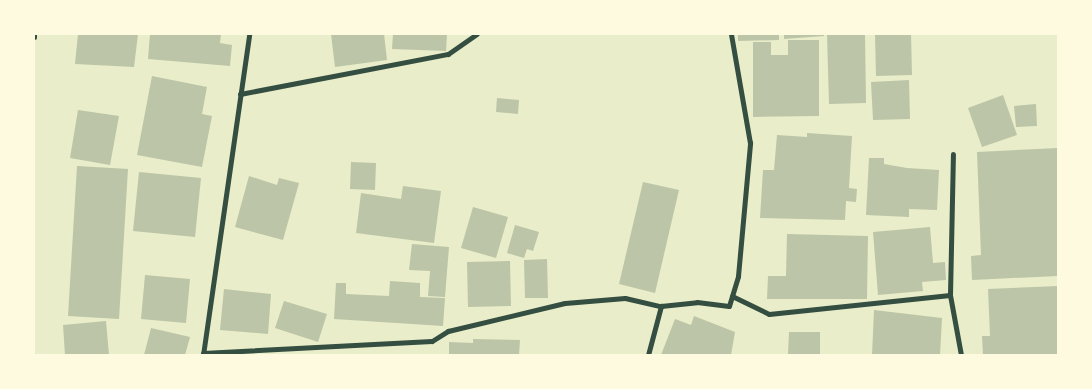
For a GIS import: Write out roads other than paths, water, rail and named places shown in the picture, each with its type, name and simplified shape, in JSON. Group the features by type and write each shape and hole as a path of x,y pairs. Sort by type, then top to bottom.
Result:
{"street":[{"path":"249,34 203,354 432,341 448,331 565,303 625,298 661,306 697,302 729,306 732,296 750,143 730,34"},
{"path":"240,94 448,54 474,35"},
{"path":"953,154 950,295 961,355"},
{"path":"732,296 769,314 950,295"},
{"path":"648,355 661,306"}]}
